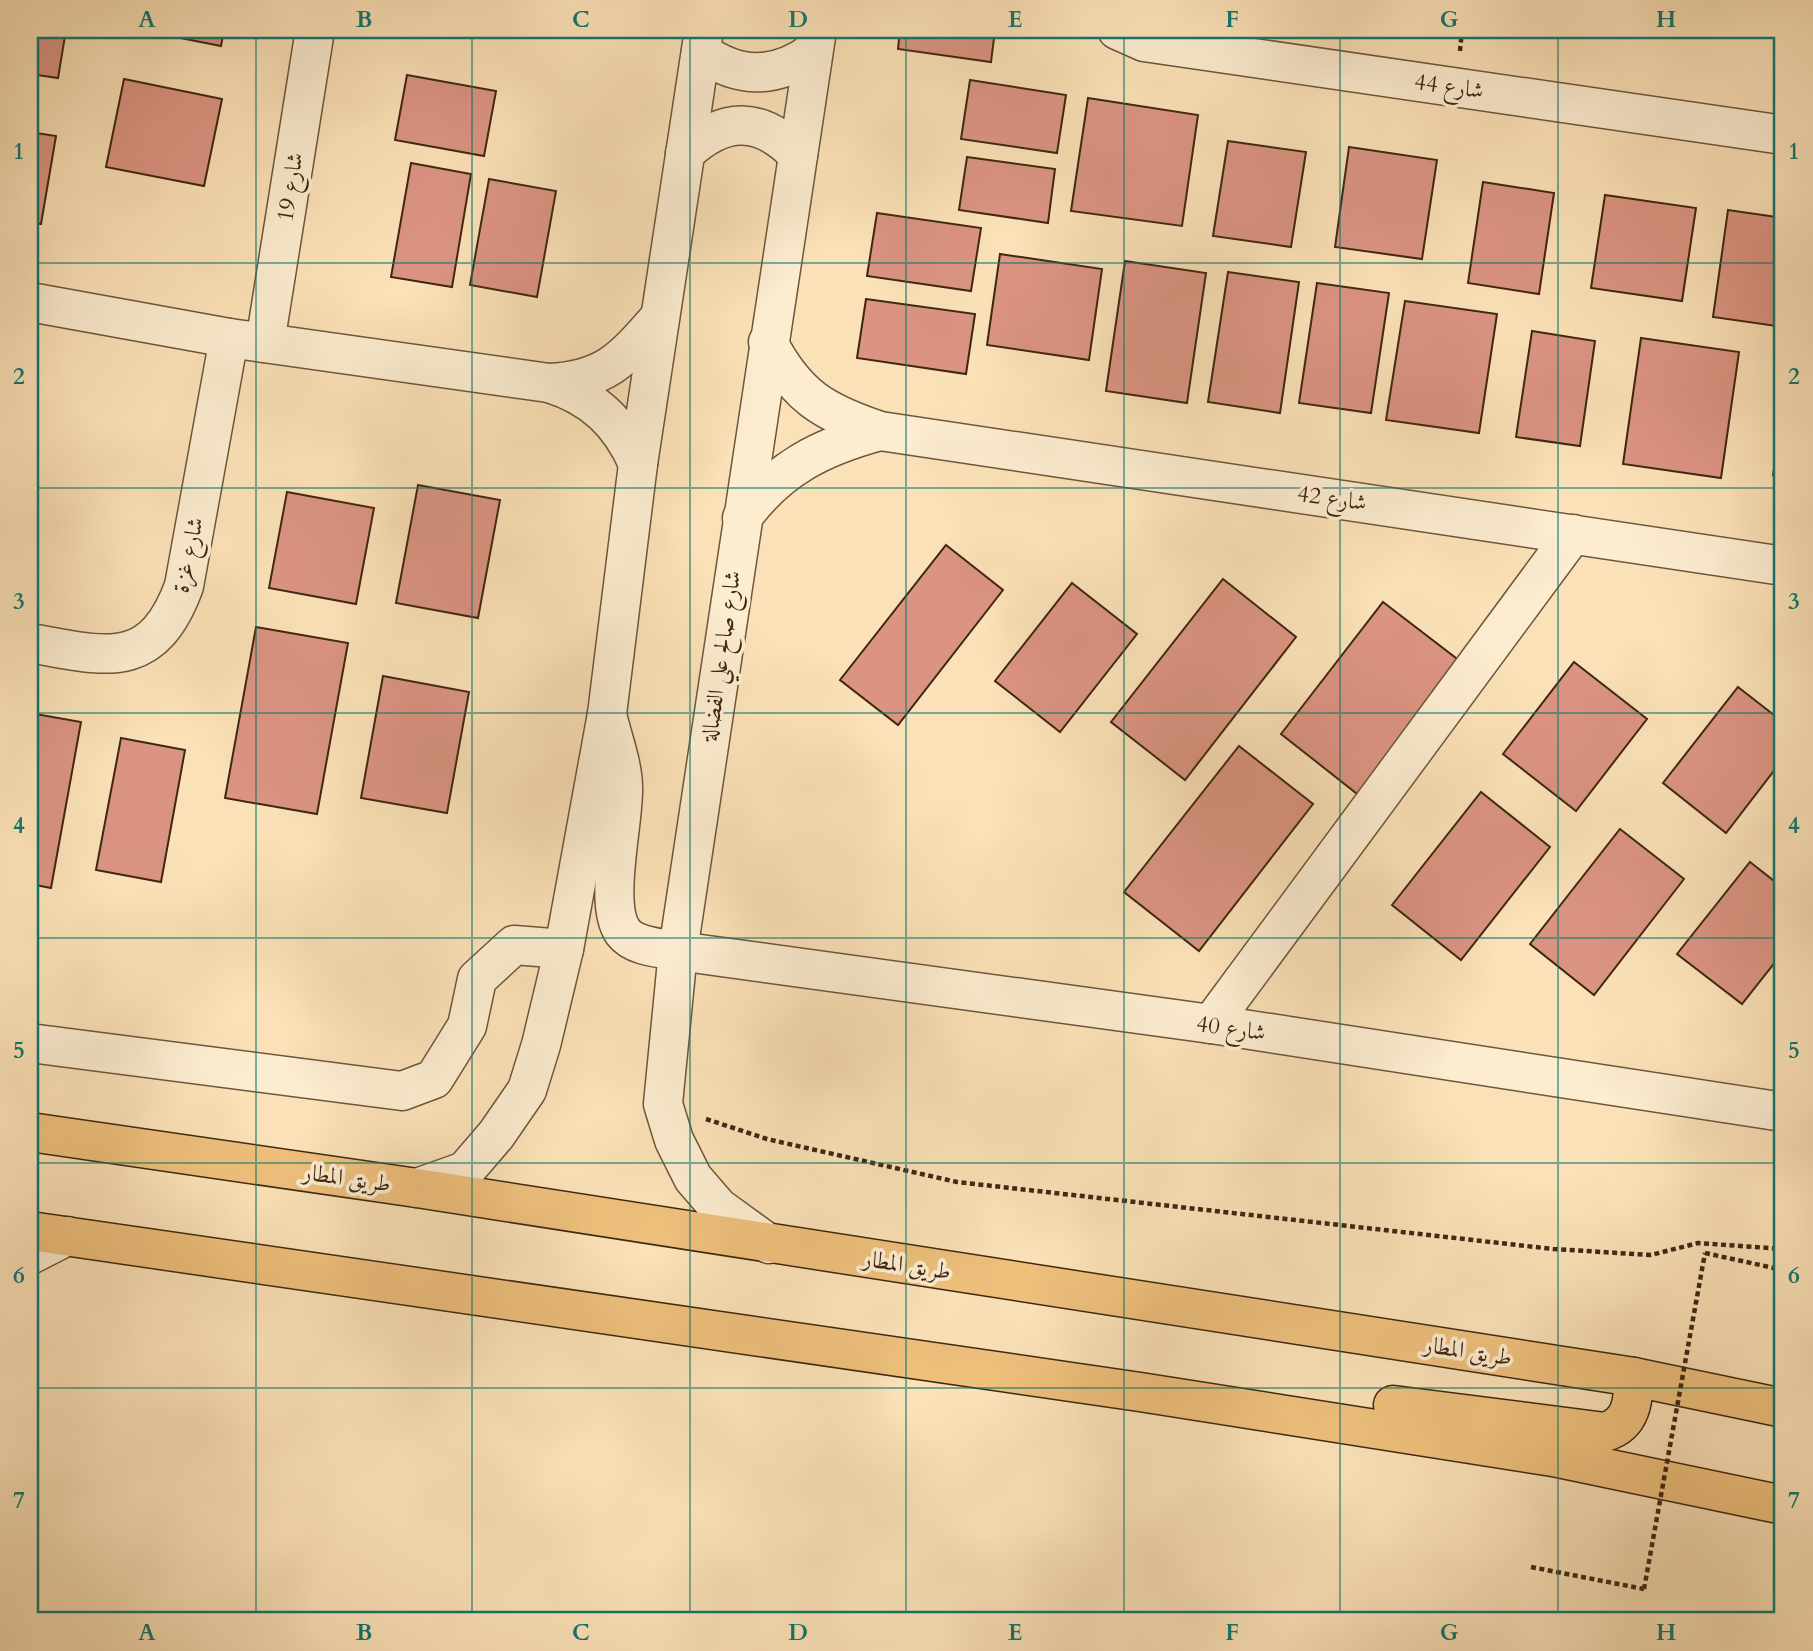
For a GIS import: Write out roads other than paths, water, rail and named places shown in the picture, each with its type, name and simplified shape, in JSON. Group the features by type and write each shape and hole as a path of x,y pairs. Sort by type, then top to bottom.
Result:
{"highway":[{"name":"طريق المطار","path":"30,1132 417,1188 1634,1377 1783,1408"},
{"path":"30,1231 1140,1392 1553,1457 1783,1505"},
{"path":"1140,1392 1218,1386 1271,1388 1598,1433 1612,1430 1624,1422 1632,1402 1634,1377"}],"street":[{"name":"شارع 19","path":"247,341 315,30"},
{"name":"شارع 44","path":"1117,30 1144,42 1783,135"},
{"path":"702,41 727,67 757,74 796,64 815,41"},
{"path":"417,1188 466,1171 496,1135 527,1090 541,1045 564,949 607,714 638,464 702,41"},
{"name":"شارع صالح علي الفضالة","path":"769,1244 718,1207 693,1178 674,1140 663,1104 678,951 815,41"},
{"path":"685,153 711,133 742,125 773,134 798,155"},
{"path":"30,302 247,341 550,383 576,391 600,408 619,428 638,464"},
{"path":"550,383 578,382 607,370 632,348 660,317"},
{"name":"شارع غزة","path":"30,643 97,655 121,654 139,649 161,630 176,609 184,586 247,341"},
{"name":"شارع 42","path":"768,342 786,375 807,395 831,412 880,431 1783,566"},
{"name":"شارع 42","path":"742,518 762,490 788,470 824,449 880,431"},
{"path":"1210,1024 1573,534"},
{"name":"شارع 40","path":"607,714 623,786 615,882 617,922 625,935 637,943 678,951 1210,1024 1783,1112"},
{"path":"30,1042 402,1091 434,1079 467,1026 477,979 514,945 564,949"},
{"path":"30,1255 67,1236"}]}
